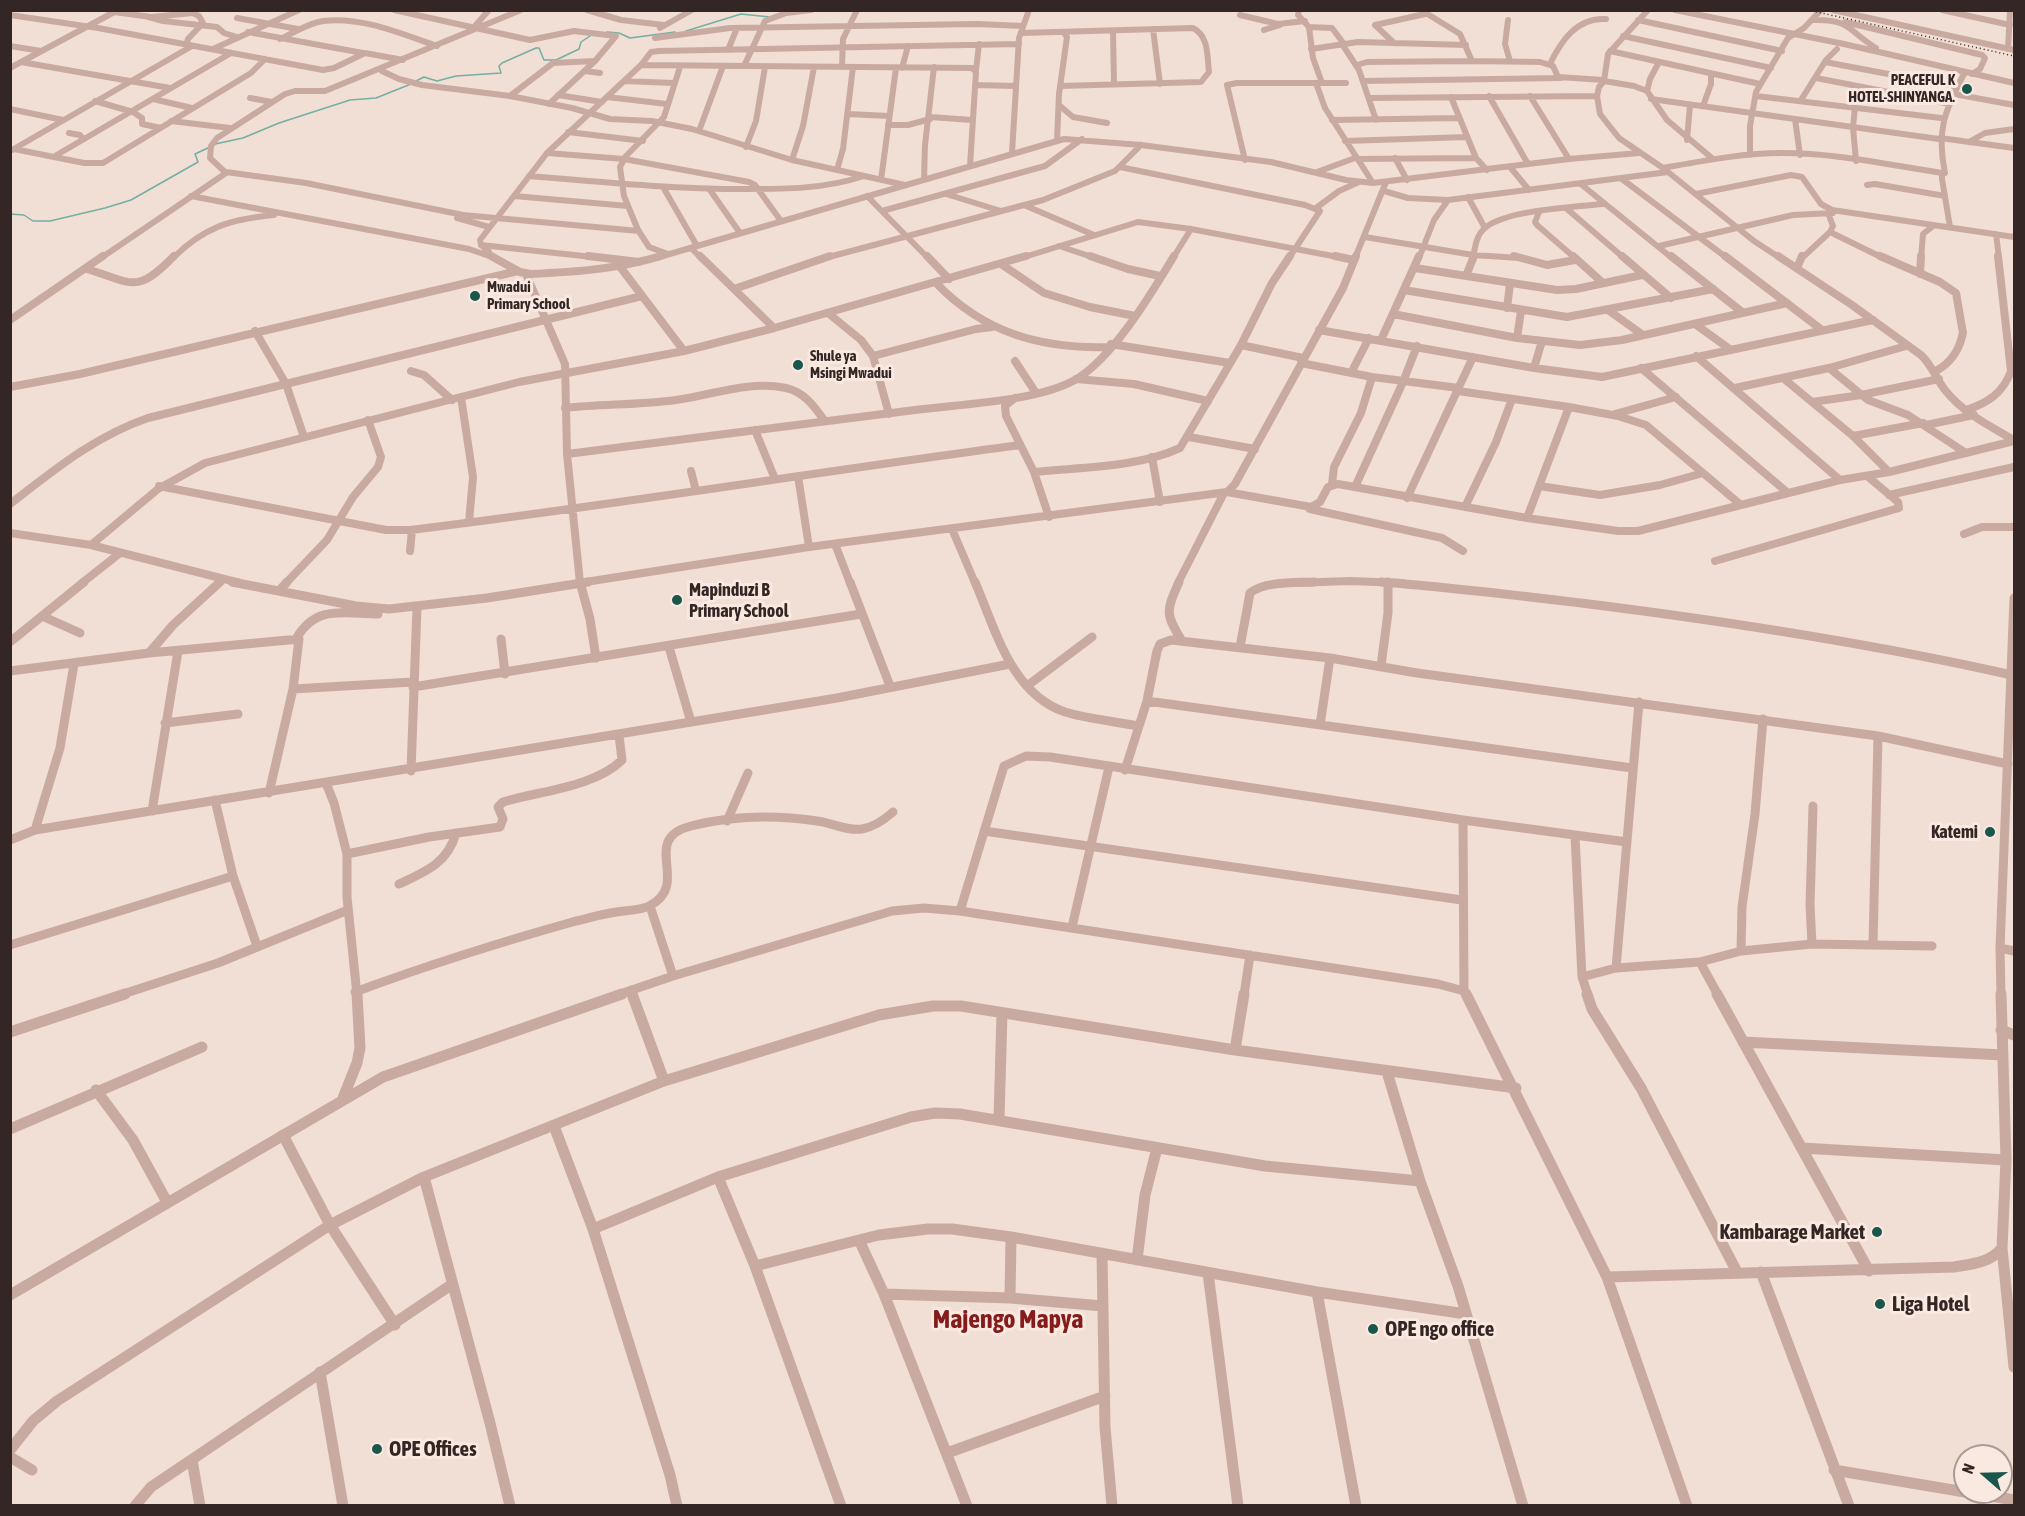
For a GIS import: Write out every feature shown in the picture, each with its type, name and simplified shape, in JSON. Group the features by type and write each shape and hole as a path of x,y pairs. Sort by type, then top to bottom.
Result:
{"street":[{"path":"281,10 290,14"},
{"path":"213,50 299,10"},
{"path":"394,10 530,40 574,31 616,36 596,61 549,104"},
{"path":"478,27 478,20 489,10"},
{"path":"521,10 382,71 325,91 290,92 230,128 217,138 209,154 213,161 226,172 310,182 440,211 639,231"},
{"path":"586,10 621,20 664,25"},
{"path":"596,658 590,619 580,583 567,454 565,364 546,319 522,273 498,259 481,245 480,240 548,153 641,65 651,52 657,30 692,10"},
{"path":"744,66 767,21 783,13 811,10"},
{"path":"842,68 842,47 857,10"},
{"path":"1012,153 1019,45 1029,10"},
{"path":"1299,10 1298,15 1307,24 1319,83 1332,120 1373,183"},
{"path":"1648,10 1610,51 1604,81 1599,87 1597,96 1600,114 1609,126 1639,153 1666,170 1736,227 1873,320 1931,363 1944,389 1966,410 2014,441"},
{"path":"1675,10 1844,44 2014,82"},
{"path":"1750,155 1753,113 1760,84 1782,51 1785,42 1792,34 1802,30 1821,10"},
{"path":"1833,10 2014,50"},
{"path":"1972,10 1976,18"},
{"path":"2008,49 2010,10"},
{"path":"10,68 116,11 163,21 218,27 237,38"},
{"path":"1943,11 2010,25"},
{"path":"32,18 44,12"},
{"path":"145,16 191,12 201,19 202,26"},
{"path":"1394,42 1375,25 1423,12 1460,34 1472,61"},
{"path":"10,15 88,26 325,70 335,68 365,53"},
{"path":"1240,15 1285,24 1307,24 1332,28 1358,65 1358,72 1370,98 1376,120"},
{"path":"1562,78 1555,75 1550,64 1556,50 1581,23 1591,17 1606,19"},
{"path":"237,18 249,18 283,29 304,28"},
{"path":"1508,20 1505,44 1510,61"},
{"path":"1638,20 1782,51"},
{"path":"1813,20 1845,22 1984,56 1980,69 1972,74"},
{"path":"280,39 324,21 364,23 437,46"},
{"path":"1844,44 1852,36 1845,22"},
{"path":"1845,22 1869,45 1906,59"},
{"path":"1264,30 1285,24"},
{"path":"189,46 188,39 202,26"},
{"path":"655,38 705,30 737,28 1023,26"},
{"path":"728,50 737,28"},
{"path":"1153,29 1160,84"},
{"path":"1021,33 1197,29 1205,40 1209,72 1202,82 1060,86"},
{"path":"248,32 403,60"},
{"path":"1113,32 1114,84"},
{"path":"1057,140 1060,86 1067,37 1064,33"},
{"path":"1623,36 1771,68"},
{"path":"1311,49 1359,42 1466,45"},
{"path":"1905,44 1934,43"},
{"path":"970,166 979,45"},
{"path":"651,52 1019,45"},
{"path":"10,46 41,51"},
{"path":"12,150 189,46"},
{"path":"881,180 889,116 899,68 908,46"},
{"path":"1801,100 1825,62 1837,49"},
{"path":"1610,51 1760,84"},
{"path":"55,156 231,53"},
{"path":"12,150 84,163 103,163 254,71 265,59"},
{"path":"510,96 553,63 596,61"},
{"path":"1358,65 1368,62 1472,61 1550,64"},
{"path":"21,62 170,88"},
{"path":"1647,92 1659,62"},
{"path":"1825,62 1957,87"},
{"path":"641,65 965,67 976,70"},
{"path":"699,131 723,66"},
{"path":"668,254 649,247 639,231 620,183 620,168 624,159 661,123 680,67"},
{"path":"746,147 756,121 765,67"},
{"path":"792,160 802,133 807,92 814,67"},
{"path":"837,170 843,149 853,67"},
{"path":"924,180 922,168 930,118 934,67"},
{"path":"585,70 600,73"},
{"path":"382,71 399,79 422,85 510,96 590,112 612,119 661,123 699,131 792,160 907,186"},
{"path":"1950,227 1939,138 1941,118 1965,72"},
{"path":"1703,106 1711,84 1711,74"},
{"path":"1363,81 1562,78 1634,86 1647,92 1667,120 1713,159"},
{"path":"1816,78 1950,104"},
{"path":"1459,79 1470,92"},
{"path":"625,81 673,83"},
{"path":"1245,160 1227,86 1237,83 1346,83"},
{"path":"123,84 147,84"},
{"path":"976,85 1016,86"},
{"path":"1370,98 1450,97 1470,92 1489,96 1597,96"},
{"path":"1954,94 2014,105"},
{"path":"558,95 602,102"},
{"path":"1489,96 1528,164"},
{"path":"1530,96 1569,159"},
{"path":"1756,96 1941,118"},
{"path":"607,97 668,105"},
{"path":"1450,97 1476,158 1487,170"},
{"path":"250,98 272,102"},
{"path":"153,99 192,108"},
{"path":"1651,99 2014,148"},
{"path":"95,101 133,112 142,119 142,124 161,128"},
{"path":"1059,105 1064,114 1078,119 1107,123"},
{"path":"1688,140 1690,105"},
{"path":"1855,107 1853,127 1856,161"},
{"path":"10,109 63,120"},
{"path":"10,117 20,111"},
{"path":"848,114 889,116"},
{"path":"888,125 908,125 930,118 972,120"},
{"path":"1332,120 1459,118"},
{"path":"1058,125 1078,119"},
{"path":"1795,119 1800,155"},
{"path":"171,121 230,128"},
{"path":"1969,142 1982,134 2014,129"},
{"path":"568,132 643,141"},
{"path":"1995,132 2014,148"},
{"path":"69,134 80,135 83,140"},
{"path":"1345,141 1467,137"},
{"path":"10,387 80,374 255,331 522,273 578,273 621,268 867,195 907,186 1057,140 1082,139 1142,145 1292,165 1359,182 1373,183 1408,198 1448,200 1622,179 1713,159 1750,155 1800,155 1942,173"},
{"path":"882,212 1000,180 1052,163 1082,139"},
{"path":"734,289 831,256 1024,206 1069,190 1120,167 1142,145"},
{"path":"548,153 624,159 749,182 781,221"},
{"path":"1385,187 1407,180 1569,159 1639,153"},
{"path":"1317,172 1356,158 1476,158"},
{"path":"1395,158 1407,180"},
{"path":"1034,472 1152,457 1173,452 1189,437 1241,345 1272,283 1320,211 1316,208 1120,167"},
{"path":"1510,167 1530,190"},
{"path":"10,320 226,172"},
{"path":"1696,194 1791,175 1805,180 1821,204 1846,212 2014,237"},
{"path":"529,176 710,190 819,188 841,185 864,176"},
{"path":"1622,179 1822,330"},
{"path":"1316,208 1339,191 1359,182"},
{"path":"1582,184 1603,204 1742,312"},
{"path":"1867,185 1875,184 1945,196"},
{"path":"663,187 694,247 774,328"},
{"path":"1182,641 1169,620 1169,604 1189,558 1226,492 1235,484 1255,449 1343,288 1385,187"},
{"path":"710,190 740,233"},
{"path":"945,194 1003,211"},
{"path":"867,195 949,279"},
{"path":"191,196 469,249 498,259"},
{"path":"514,196 628,206"},
{"path":"1468,197 1485,228"},
{"path":"1381,340 1415,268 1434,220 1448,200"},
{"path":"1466,276 1472,268 1473,255 1485,228 1497,221 1603,204"},
{"path":"1024,206 1094,235"},
{"path":"1567,209 1671,298"},
{"path":"440,211 489,227"},
{"path":"1659,246 1793,214 1846,212"},
{"path":"1539,213 1536,225 1603,283"},
{"path":"1797,268 1807,250 1830,232 1833,226 1828,213"},
{"path":"87,269 107,274 126,283 136,283 164,268 183,249 223,224 242,218 283,214"},
{"path":"91,545 159,486 180,473 205,463 564,372 684,351 774,328 936,283 1138,222 1191,229 1354,260"},
{"path":"1920,274 1923,234 1934,226"},
{"path":"567,454 1018,396 1036,393 1076,379 1088,371 1135,316 1191,229"},
{"path":"1812,402 1861,395 1937,375 1953,359 1962,339 1956,293 1940,282 1830,232"},
{"path":"1966,410 1996,396 2004,388 2013,371 1996,234"},
{"path":"1365,237 1473,255 1512,256 1547,265 1575,260"},
{"path":"481,245 641,262"},
{"path":"1059,246 1128,269 1160,276"},
{"path":"1000,264 1044,293 1100,310 1135,316"},
{"path":"621,268 684,351"},
{"path":"1415,268 1510,284 1564,290 1642,275"},
{"path":"936,283 966,313 1042,343 1080,349 1110,346 1230,363"},
{"path":"1507,308 1510,284"},
{"path":"1404,290 1568,317 1713,290"},
{"path":"10,504 73,457 122,428 171,412 642,296"},
{"path":"1393,314 1517,338 1580,345 1643,335 1786,303"},
{"path":"2004,307 2014,309"},
{"path":"1608,310 1643,335"},
{"path":"1517,338 1521,311"},
{"path":"828,313 861,340 873,356 889,414"},
{"path":"1319,330 1534,368 1602,377 1873,320"},
{"path":"1695,324 1731,350"},
{"path":"873,356 976,328 997,327"},
{"path":"255,331 286,384 304,437"},
{"path":"1351,373 1369,338"},
{"path":"1534,368 1542,341"},
{"path":"1241,345 1351,373 1569,407 1613,415 1646,425"},
{"path":"1355,487 1369,452 1405,381 1417,346"},
{"path":"1734,388 1829,368 1906,346"},
{"path":"1696,356 1840,480"},
{"path":"1407,498 1473,357"},
{"path":"1015,361 1036,393"},
{"path":"1829,368 1861,395 1908,415 1966,453"},
{"path":"1641,369 1788,493"},
{"path":"411,371 424,375 452,400"},
{"path":"1305,507 1319,505 1332,484 1334,467 1356,424 1372,377"},
{"path":"1783,378 1853,436 1889,471"},
{"path":"1076,379 1134,384 1208,401"},
{"path":"565,408 682,399 743,389 778,387 792,389 805,396 824,420"},
{"path":"1018,396 1005,406 1005,410 1034,472 1048,517"},
{"path":"461,397 473,477 470,522"},
{"path":"1613,415 1676,397"},
{"path":"1465,507 1496,442 1512,399"},
{"path":"1527,518 1569,407"},
{"path":"1630,410 1741,505"},
{"path":"1853,436 1974,415"},
{"path":"279,591 327,540 338,520 381,462 379,448 368,420"},
{"path":"754,430 775,479"},
{"path":"1189,437 1255,449"},
{"path":"1332,484 1527,518 1618,531 1638,531 1840,480 1867,476 2014,441"},
{"path":"159,486 277,511 386,530 412,530 573,510 1020,445"},
{"path":"1152,457 1160,502"},
{"path":"1888,495 2014,467"},
{"path":"691,471 696,491"},
{"path":"1539,486 1599,495 1660,485 1703,473"},
{"path":"798,476 808,548"},
{"path":"1715,561 1896,510 1898,502 1867,476"},
{"path":"10,671 149,653 296,639 309,620 327,612 370,614 417,609 835,544 1226,492 1442,538 1463,551"},
{"path":"1964,534 1972,529 1985,526 2014,527"},
{"path":"952,529 1010,664 1027,686 1054,707 1066,712 1138,726"},
{"path":"410,551 412,530"},
{"path":"10,533 91,545 222,580 375,609 417,609"},
{"path":"835,544 890,686"},
{"path":"10,642 120,553"},
{"path":"1240,648 1248,600 1250,593 1255,589 1325,580 1369,579 1581,603 1823,635 1935,656 2012,679"},
{"path":"149,653 173,625 222,580"},
{"path":"1381,666 1388,613 1388,582"},
{"path":"2014,598 2012,740 2008,765 2009,864 2000,948 2006,1160 2002,1248 2014,1367"},
{"path":"411,771 417,609"},
{"path":"294,689 413,684 505,674 861,614"},
{"path":"42,616 80,633"},
{"path":"1027,686 1092,637"},
{"path":"268,793 294,689 300,642 296,639"},
{"path":"501,639 505,674"},
{"path":"1125,770 1147,701 1160,644 1164,641 1182,641 1330,658 1763,719 1878,736 2008,765"},
{"path":"669,647 691,722"},
{"path":"152,811 178,651"},
{"path":"1320,725 1330,658"},
{"path":"35,830 55,769 69,704 74,664"},
{"path":"13,835 215,800 411,771 837,698 1010,664"},
{"path":"1147,701 1632,768"},
{"path":"1616,968 1639,702"},
{"path":"165,723 238,714"},
{"path":"1741,951 1742,907 1755,814 1763,719"},
{"path":"347,854 500,827 503,819 498,807 503,802 592,778 614,769 622,760 619,735"},
{"path":"1873,944 1878,736"},
{"path":"960,911 1004,766 1012,759 1035,756 1463,820 1627,842"},
{"path":"1072,927 1109,767"},
{"path":"727,821 748,773"},
{"path":"326,783 334,803 347,854 348,910 355,962 360,1048 357,1063 343,1098"},
{"path":"215,800 233,876 257,946"},
{"path":"1812,944 1810,905 1813,806"},
{"path":"356,993 484,947 590,918 650,906 660,898 665,890 668,874 667,839 670,834 697,825 727,821 817,821 840,828 861,830 879,824 893,812"},
{"path":"1463,820 1464,991 1473,1004 1607,1277 1636,1365 1688,1506"},
{"path":"984,831 1462,900"},
{"path":"399,884 445,859 452,851 456,833"},
{"path":"1575,836 1582,977 1592,1009 1641,1088 1737,1272"},
{"path":"10,945 233,876"},
{"path":"650,906 673,976"},
{"path":"10,1295 343,1098 383,1077 673,976 858,920 892,912 924,908 960,911 1446,985 1464,991"},
{"path":"10,1032 218,963 348,910"},
{"path":"1582,977 1616,968 1700,962 1741,951 1812,944 1932,946"},
{"path":"2000,948 2014,951"},
{"path":"1235,1050 1250,955"},
{"path":"1700,962 1869,1271"},
{"path":"631,990 664,1081"},
{"path":"10,1450 43,1411 330,1225 424,1177 664,1081 879,1015 905,1009 961,1006 1235,1050 1515,1088"},
{"path":"999,1119 1002,1013"},
{"path":"2001,1030 2014,1035"},
{"path":"1743,1042 2003,1055"},
{"path":"10,1129 96,1090 202,1047"},
{"path":"1387,1072 1420,1181 1458,1286 1495,1404 1523,1506"},
{"path":"96,1090 133,1140 167,1202"},
{"path":"593,1229 718,1177 911,1117 935,1113 999,1119 1265,1166 1420,1181"},
{"path":"554,1126 593,1229 670,1475 677,1506"},
{"path":"283,1135 330,1225 395,1325"},
{"path":"1137,1260 1145,1195 1157,1148"},
{"path":"1802,1148 2006,1160"},
{"path":"424,1177 451,1285 492,1427 510,1506"},
{"path":"718,1177 755,1266 841,1506"},
{"path":"755,1266 858,1240 905,1232 952,1229 1317,1292 1466,1314"},
{"path":"1010,1298 1011,1238"},
{"path":"858,1240 884,1294 967,1506"},
{"path":"1607,1277 1737,1272 1869,1271 1979,1263 1995,1257 2002,1248"},
{"path":"1102,1254 1105,1426 1112,1506"},
{"path":"1761,1272 1849,1506"},
{"path":"1208,1273 1238,1506"},
{"path":"135,1506 151,1487 320,1372 395,1325 451,1285"},
{"path":"1317,1292 1356,1506"},
{"path":"884,1294 1010,1298 1102,1306"},
{"path":"320,1372 343,1506"},
{"path":"947,1453 1105,1396"},
{"path":"10,1457 32,1470"},
{"path":"192,1460 200,1506"},
{"path":"1834,1470 1953,1490"}],"waterway":[{"path":"686,31 741,14 770,17"},
{"path":"607,32 619,33 630,38 675,32"},
{"path":"416,81 424,77 437,81 456,76 501,73 499,66 502,63 536,48 539,48 544,60 556,60 579,49 581,42 590,36"},
{"path":"215,144 243,138 279,123 350,100 376,98 411,84"},
{"path":"10,214 24,215 33,221 50,221 131,200 198,162 195,154 210,147"}],"railway":[{"path":"1808,10 2014,56"}],"place":[{"name":"PEACEFUL K HOTEL-SHINYANGA.","path":"1967,89"},
{"name":"Mwadui Primary School","path":"475,296"},
{"name":"Shule ya Msingi Mwadui","path":"798,365"},
{"name":"Mapinduzi B Primary School","path":"677,600"},
{"name":"Katemi","path":"1990,832"},
{"name":"Kambarage Market","path":"1877,1232"},
{"name":"Liga Hotel","path":"1880,1304"},
{"name":"OPE ngo office","path":"1373,1329"},
{"name":"OPE Offices","path":"377,1449"}],"district":[{"name":"Majengo Mapya","path":"1008,1320"}]}
